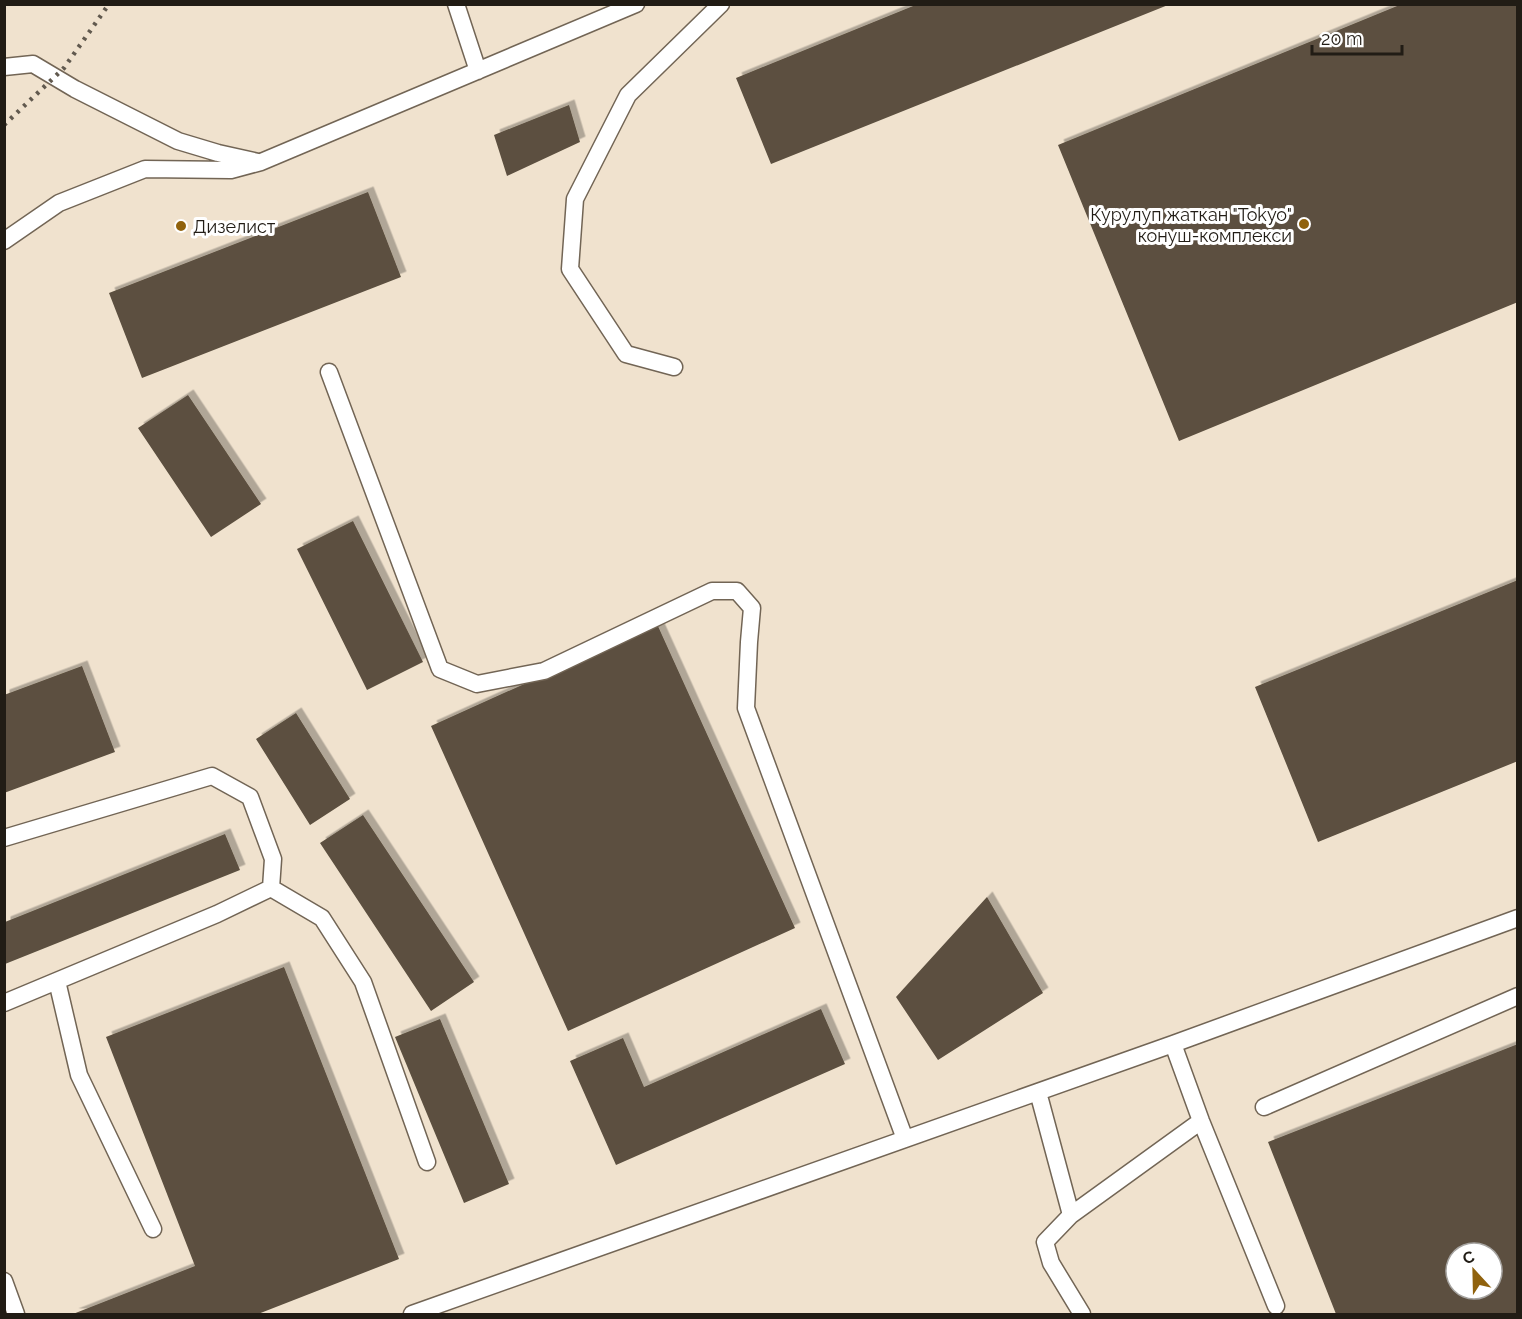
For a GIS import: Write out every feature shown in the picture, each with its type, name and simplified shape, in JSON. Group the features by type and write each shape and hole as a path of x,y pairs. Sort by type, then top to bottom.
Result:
{"lane":[{"path":"456,4 478,71"},
{"path":"4,241 59,203 145,169 231,170 261,162 636,4"},
{"path":"674,367 626,354 570,269 574,199 628,95 721,4"},
{"path":"4,68 33,64 75,89 178,141 218,153 261,162"},
{"path":"329,372 440,669 477,684 544,672 711,591 737,591 752,608 746,708 905,1139"},
{"path":"4,838 212,776 250,797 273,859 271,888"},
{"path":"4,1003 217,914 271,888"},
{"path":"271,888 322,918 363,982 427,1162"},
{"path":"412,1314 1173,1044 1518,918"},
{"path":"57,981 79,1075 153,1229"},
{"path":"1264,1107 1518,996"},
{"path":"1173,1044 1201,1121 1276,1306"},
{"path":"1038,1092 1071,1215"},
{"path":"1082,1314 1051,1263 1045,1242 1071,1215 1201,1121"},
{"path":"4,1281 16,1314"}],"building":[{"path":"918,4 1168,5 771,164 736,78"},
{"name":"Курулуп жаткан \"Tokyo\" конуш-комплекси","path":"1402,4 1518,4 1518,302 1179,441 1058,145"},
{"path":"569,105 580,142 507,176 494,135"},
{"path":"368,192 401,277 142,378 109,293"},
{"path":"188,395 261,504 211,537 138,428"},
{"path":"353,521 423,662 367,690 297,549"},
{"path":"1518,580 1518,761 1318,842 1255,687"},
{"path":"657,624 795,928 568,1031 431,726"},
{"path":"82,666 115,752 4,793 4,695"},
{"path":"296,713 350,799 310,825 256,739"},
{"path":"363,815 474,982 431,1011 320,843"},
{"path":"225,834 240,870 5,964 5,922"},
{"path":"987,897 1043,993 938,1060 896,997"},
{"path":"284,967 399,1259 258,1314 73,1314 195,1266 106,1037"},
{"path":"821,1009 845,1064 616,1165 570,1061 623,1038 644,1087"},
{"path":"440,1019 509,1184 464,1203 395,1037"},
{"path":"1518,1044 1518,1314 1336,1314 1268,1142"}],"railway":[{"path":"4,125 64,68 109,4"}],"place":[{"name":"Курулуп жаткан \"Tokyo\" конуш-комплекси","path":"1304,224"},
{"name":"Дизелист","path":"181,226"}]}
